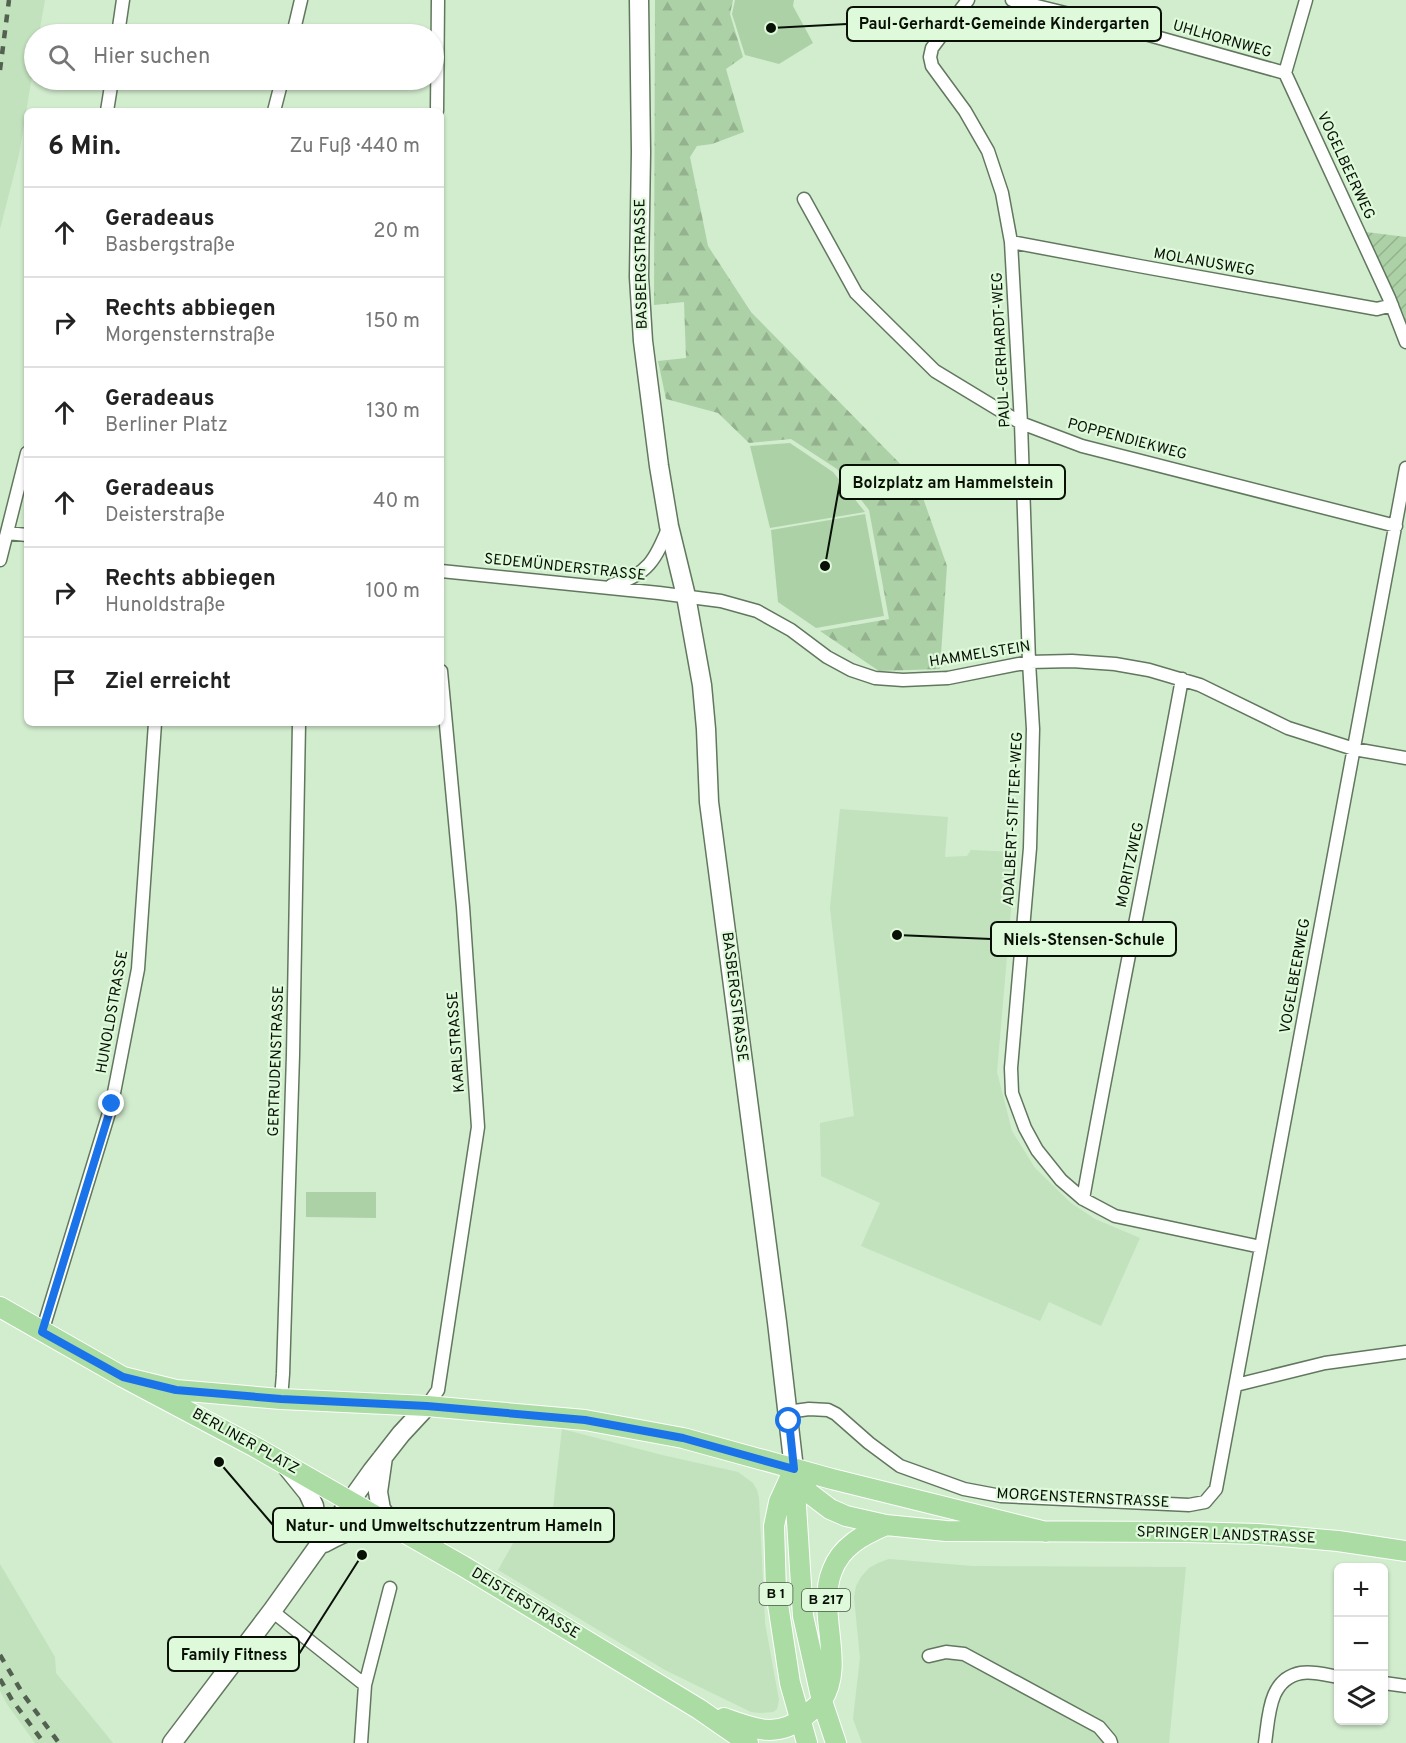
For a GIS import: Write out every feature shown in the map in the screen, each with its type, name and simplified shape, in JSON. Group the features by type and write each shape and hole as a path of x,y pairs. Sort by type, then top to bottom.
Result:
{"main road":[{"name":"BASBERGSTRASSE","path":"639,0 640,288 643,341 669,526 686,596 702,685 709,802 794,1469"},
{"path":"0,1307 123,1377"},
{"name":"BERLINER PLATZ","path":"123,1377 176,1390 281,1399 427,1406"},
{"name":"BERLINER PLATZ","path":"123,1377 350,1501"},
{"path":"172,1743 272,1611 384,1456 427,1406 585,1420 683,1438 794,1469"},
{"path":"384,1456 378,1492 381,1509 394,1527"},
{"path":"284,1464 308,1493 314,1506 320,1545"},
{"name":"SPRINGER LANDSTRASSE","path":"794,1469 809,1493 830,1509 846,1516 886,1525 946,1531 1258,1534 1338,1541 1406,1551"},
{"name":"SPRINGER LANDSTRASSE","path":"794,1469 1046,1532"},
{"name":"B 1","path":"794,1469 803,1616 822,1701 836,1743"},
{"name":"B 1","path":"794,1469 779,1502 774,1526 776,1591 790,1683 807,1743"},
{"name":"DEISTERSTRASSE","path":"350,1501 699,1709 748,1743"},
{"name":"B 217","path":"822,1701 828,1686 832,1662 826,1604 827,1583 833,1568 851,1544 886,1525"},
{"path":"320,1545 352,1528 394,1527"},
{"name":"DEISTERSTRASSE","path":"699,1709 754,1729 774,1730 782,1729 800,1720 822,1701"}],"street":[{"path":"119,24 123,0"},
{"path":"295,24 301,0"},
{"path":"438,0 438,24"},
{"name":"PAUL-GERHARDT-WEG","path":"968,0 932,48 930,57 932,66 964,111 988,151 1002,193 1011,242 1021,423 1029,662"},
{"name":"UHLHORNWEG","path":"1012,0 1106,23 1285,73"},
{"path":"1285,73 1306,0"},
{"name":"VOGELBEERWEG","path":"1285,73 1392,305 1406,342"},
{"path":"107,108 110,90"},
{"path":"275,108 279,90"},
{"path":"437,90 437,108"},
{"name":"POPPENDIEKWEG","path":"804,199 856,293 934,370 1021,423 1082,446 1396,525"},
{"name":"MOLANUSWEG","path":"1011,242 1377,309 1392,305"},
{"path":"0,560 24,465"},
{"name":"VOGELBEERWEG","path":"1216,1489 1406,468"},
{"path":"602,588 628,581 646,570 660,549 669,526"},
{"path":"7,533 24,535"},
{"name":"SEDEMÜNDERSTRASSE","path":"444,571 686,596"},
{"name":"HAMMELSTEIN","path":"686,596 721,601 758,611 791,630 843,666 875,678 903,680 948,678 1029,662 1072,661 1115,664 1182,679 1227,697 1288,728 1354,749 1406,758"},
{"name":"ADALBERT-STIFTER-WEG","path":"1029,662 1033,729 1030,848 1011,1068 1012,1093 1024,1128 1037,1150 1061,1180 1083,1199 1115,1216 1261,1247"},
{"name":"MORITZWEG","path":"1083,1199 1182,679"},
{"name":"KARLSTRASSE","path":"427,1406 438,1390 478,1127 463,908 444,703"},
{"name":"HUNOLDSTRASSE","path":"42,1332 112,1104 138,969 155,726"},
{"name":"GERTRUDENSTRASSE","path":"281,1399 284,1374 293,1055 299,726"},
{"path":"1236,1385 1325,1363 1406,1352"},
{"name":"MORGENSTERNSTRASSE","path":"788,1412 809,1409 828,1410 844,1419 869,1443 900,1466 963,1489 1001,1496 1189,1505 1205,1502 1216,1489"},
{"path":"361,1743 365,1685 390,1588"},
{"path":"272,1611 365,1685"},
{"path":"929,1656 946,1652 964,1654 1099,1727 1111,1743"},
{"path":"1265,1743 1272,1698 1279,1687 1300,1673 1334,1677"},
{"path":"1388,1684 1406,1686"}],"shaded area":[{"path":"0,0 45,0 41,24 24,24 24,90 30,90 27,108 24,108 19,155 0,229"},
{"path":"840,809 948,817 945,857 967,856 971,850 1016,852 997,1072 1012,1131 1035,1168 1071,1203 1095,1219 1140,1238 1101,1326 1049,1302 1040,1321 861,1246 880,1203 821,1176 820,1123 854,1116 830,908"},
{"path":"562,1429 738,1472 753,1483 759,1498 765,1623 779,1700 777,1709 773,1712 751,1712 665,1670 498,1570 533,1508 553,1508"},
{"path":"889,1559 972,1566 1186,1567 1169,1743 862,1743 853,1719 860,1658 854,1597 856,1586 869,1568"},
{"path":"0,1564 55,1657 56,1673 113,1743 35,1743 7,1704 0,1691"}],"green space":[{"path":"655,0 733,0 730,14 743,57 726,69 744,132 712,144 697,146 690,157 708,246 751,312 917,481 947,566 940,669 879,671 820,631 889,619 869,510 837,469 791,439 749,443 718,413 666,399 658,361 686,358 684,302 654,305"},
{"path":"735,0 794,0 793,6 813,43 779,64 745,55 732,14"},
{"path":"1358,231 1406,237 1406,342"},
{"path":"790,443 833,472 865,512 770,528 750,446"},
{"path":"865,514 884,616 816,628 778,602 771,530"},
{"path":"306,1192 376,1192 376,1218 306,1217"}],"railway":[{"path":"0,70 9,0"},
{"path":"0,1655 23,1694 59,1743"},
{"path":"0,1679 12,1700 44,1743"}],"place":[{"name":"Paul-Gerhardt-Gemeinde Kindergarten","path":"771,28"},
{"name":"Bolzplatz am Hammelstein","path":"825,566"},
{"name":"Niels-Stensen-Schule","path":"897,935"},
{"name":"Natur- und Umweltschutzzentrum Hameln","path":"219,1462"},
{"name":"Family Fitness","path":"362,1555"}],"route":[{"path":"112,1104 42,1332 123,1377 176,1390 281,1399 427,1406 585,1420 683,1438 794,1469 789,1421"}]}
